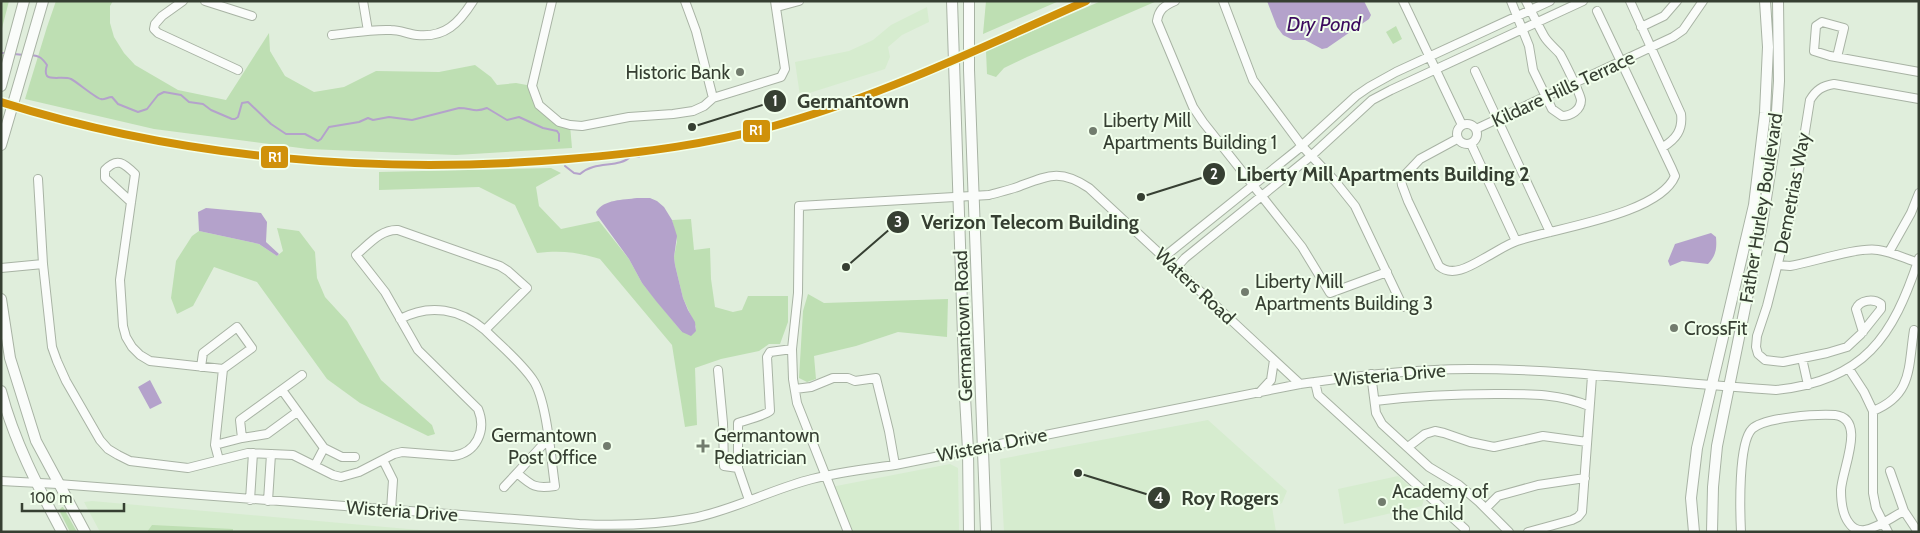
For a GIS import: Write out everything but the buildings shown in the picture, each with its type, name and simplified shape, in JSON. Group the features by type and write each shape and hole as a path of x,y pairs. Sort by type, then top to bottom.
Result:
{"main road":[{"path":"1,86 24,1"},
{"path":"1,145 43,1"},
{"name":"Germantown Road","path":"952,1 968,450 969,532"},
{"name":"Germantown Road","path":"969,1 969,70 986,532"},
{"name":"Father Hurley Boulevard","path":"1694,532 1692,489 1697,448 1754,205 1765,113 1768,47 1765,1"},
{"name":"Father Hurley Boulevard","path":"1712,532 1713,487 1718,446 1762,224 1775,141 1779,81 1778,1"},
{"path":"1,299 10,358 36,441 85,532"},
{"path":"1,391 8,418 35,482 62,532"}],"street":[{"path":"184,1 162,16 154,24 154,29 238,70"},
{"path":"205,1 252,16"},
{"path":"362,1 368,31"},
{"path":"332,35 392,29 416,35 443,32 451,28 464,16 473,1"},
{"path":"552,1 532,86 539,105 559,122 570,126 582,126 629,117 693,111 704,106 713,98 775,79 784,74 785,68 776,4 799,1"},
{"path":"686,1 696,31 713,98"},
{"path":"1175,1 1164,6 1159,11 1157,21 1193,107 1302,247 1330,293 1386,272"},
{"path":"1222,1 1253,80 1302,146 1335,181 1355,206 1403,307"},
{"path":"1403,1 1462,124"},
{"path":"1511,1 1529,46 1533,70 1546,97 1554,112 1562,116 1570,115 1578,110 1581,103 1580,96 1560,54 1545,38 1526,1"},
{"path":"1164,257 1302,146 1356,96 1396,72 1550,1"},
{"path":"1176,268 1185,258 1311,156 1372,100 1583,1"},
{"path":"1630,1 1681,117 1677,137 1663,147"},
{"path":"1641,27 1664,16 1677,1"},
{"name":"Kildare Hills Terrace","path":"1476,130 1680,34 1703,1"},
{"path":"1458,139 1420,159 1401,179 1408,201 1439,266 1444,271 1452,272 1463,268 1516,241 1582,226 1610,217 1637,206 1672,186 1675,176 1663,147 1597,11"},
{"path":"1837,57 1844,28 1822,22 1816,26 1814,51 1837,57 1919,72"},
{"path":"1475,71 1550,232"},
{"name":"Demetrias Way","path":"1863,332 1846,347 1783,362 1765,360 1758,354 1756,347 1757,336 1778,265 1794,200 1810,100 1815,92 1824,86 1834,84 1919,99"},
{"path":"1462,124 1469,124 1476,130 1476,139 1471,144"},
{"path":"1462,124 1456,132 1458,139 1462,143 1471,144"},
{"path":"1471,144 1516,241"},
{"path":"131,202 106,178 105,170 111,163 120,162 135,174 120,280 123,326 126,337 140,355 150,361 201,367 223,369 252,348 237,327 203,353 201,367"},
{"name":"Waters Road","path":"792,349 798,293 798,206 989,195 1018,187 1042,177 1055,175 1075,178 1089,188 1300,384"},
{"path":"38,179 43,264 52,348 66,381 95,432 108,449 130,461 188,468 237,454 293,455 341,477 359,472 394,454 402,452 453,456 461,455 470,450 476,443 481,427 481,417 478,409 418,350 385,292 356,255 383,233 390,230 398,230 500,266 527,288 485,330"},
{"path":"1889,252 1912,213 1919,193"},
{"path":"1778,265 1790,266 1862,251 1876,250 1918,261"},
{"name":"Wisteria Drive","path":"1,481 35,482 391,510 580,528 658,524 695,517 812,479 842,472 968,450 1300,384 1371,374 1472,369 1776,390 1808,385 1849,369 1866,356 1893,322 1903,302 1918,261"},
{"path":"1,268 43,264"},
{"path":"400,319 423,311 449,311 463,315 485,330 529,374 535,382 542,402 555,486 535,487 517,473"},
{"path":"1873,411 1890,403 1902,392 1914,330"},
{"path":"723,424 738,423 770,411 766,357 770,352 792,349 797,403 848,532"},
{"path":"1802,358 1808,385"},
{"path":"1258,393 1271,380 1274,360"},
{"path":"219,460 215,444 223,369"},
{"path":"1849,369 1864,392 1873,411 1873,492 1876,508 1888,532"},
{"path":"718,370 723,424 724,466 738,468"},
{"path":"1371,374 1376,413 1382,424 1429,467 1459,485 1486,508 1509,532"},
{"path":"242,438 240,420 302,375"},
{"path":"1528,532 1578,518 1582,512 1592,376"},
{"path":"795,389 811,387 833,378 855,380 876,378 895,464"},
{"path":"1315,382 1318,395 1465,529"},
{"path":"282,390 324,448 335,455 355,457"},
{"path":"1375,401 1412,396 1527,394 1566,397 1589,406"},
{"path":"215,444 267,434 297,412"},
{"path":"1741,532 1742,475 1747,436 1755,426 1789,418 1823,414 1842,416 1848,421 1851,427 1851,446 1841,489 1842,504 1847,521 1858,531 1868,530 1904,511"},
{"path":"738,423 738,468 749,500"},
{"path":"1408,448 1425,434 1435,432 1494,447 1543,436 1587,442"},
{"path":"504,487 548,439"},
{"path":"314,465 324,448"},
{"path":"250,500 254,453"},
{"path":"268,501 271,454"},
{"path":"383,460 393,480 391,510"},
{"path":"1890,471 1904,511 1918,532"},
{"path":"1486,508 1498,496 1538,485 1585,478"}],"shaded area":[{"path":"1,1 9,1 1,32"},
{"path":"56,1 113,1 110,6 110,23 114,37 124,53 135,65 178,90 226,100 269,33 270,51 285,76 314,92 344,87 376,71 439,72 475,65 491,77 497,85 516,83 532,86 539,105 570,125 572,148 456,155 308,149 154,129 25,99"},
{"path":"986,1 1059,1 983,34"},
{"path":"1101,1 1157,1 1027,57 1004,68 996,77 987,74 986,51"},
{"path":"927,7 929,22 902,35 888,47 890,57 885,69 800,96 795,62 849,51 873,40 891,25"},
{"path":"1396,26 1402,39 1393,44 1386,32"},
{"path":"551,168 561,173 536,187 539,206 561,229 599,221 629,259 642,283 682,332 696,331 696,327 683,298 675,265 674,257 677,241 672,220 691,219 694,250 710,248 711,279 715,307 733,312 742,310 748,296 788,296 788,322 780,344 769,344 759,351 721,359 695,368 697,425 685,427 672,345 600,259 569,252 537,253 515,205 479,187 379,190 379,172"},
{"path":"277,228 299,231 315,252 317,278 325,297 347,321 381,380 432,425 435,434 428,436 360,403 327,379 257,282 214,267 193,306 177,314 171,298 176,261 192,236 199,231 259,244 277,256 283,251"},
{"path":"808,294 824,303 948,299 947,337 898,332 856,346 814,356 816,379 807,382 799,378 803,311"},
{"path":"1208,420 1287,491 1282,503 1272,507 1276,532 1004,532 1000,459"},
{"path":"950,464 958,468 959,532 848,532 831,487"},
{"name":"Academy of the Child","path":"1398,476 1424,499 1422,506 1344,524 1338,489"},
{"path":"92,501 443,532 100,532 84,502"},
{"path":"62,507 77,532 70,532 59,510"},
{"path":"152,525 233,529 233,532 147,532"}],"water":[{"name":"Dry Pond","path":"1267,1 1364,1 1371,15 1369,19 1327,48 1322,49 1305,40 1293,40 1283,35 1277,27"},
{"path":"650,198 657,201 664,207 672,220 677,236 674,257 675,265 683,298 695,322 696,331 691,336 682,332 642,283 629,259 597,215 596,212 599,208 609,202"},
{"path":"206,208 261,213 267,222 266,242 279,254 277,256 259,244 199,231 198,212"},
{"path":"1711,233 1716,237 1716,248 1713,258 1708,264 1682,261 1670,266 1668,261 1675,244"},
{"path":"150,380 162,403 150,409 138,387"}],"waterway":[{"path":"1,53 6,53"},
{"path":"14,54 24,55"},
{"path":"31,55 39,57 44,61 47,65 47,76 71,79 99,98 112,97 118,104 138,112 147,109 158,95 164,92 181,95 189,102 203,104 211,110 232,119 238,117 242,103 248,102 271,124 286,134 305,134 318,141 329,127 359,122 368,118 373,120 389,117 412,120 459,108 475,110 487,108 507,120 519,117 543,128 557,131 559,141"},
{"path":"565,166 574,173 580,174 593,167 620,162 631,156 639,157"}],"transit line":[{"name":"R1","path":"1,102 70,121 140,137 210,149 282,158 353,163 425,165 595,157 650,151 731,137 823,111 899,83 1086,1"}],"place":[{"name":"Historic Bank","path":"740,72"},
{"name":"Germantown","path":"692,127"},
{"name":"Liberty Mill Apartments Building 1","path":"1093,131"},
{"name":"Liberty Mill Apartments Building 2","path":"1141,197"},
{"name":"Verizon Telecom Building","path":"846,267"},
{"name":"Liberty Mill Apartments Building 3","path":"1245,292"},
{"name":"CrossFit","path":"1674,328"},
{"name":"Germantown Post Office","path":"607,446"},
{"name":"Germantown Pediatrician","path":"703,446"},
{"name":"Roy Rogers","path":"1078,473"},
{"name":"Academy of the Child","path":"1382,502"}]}
